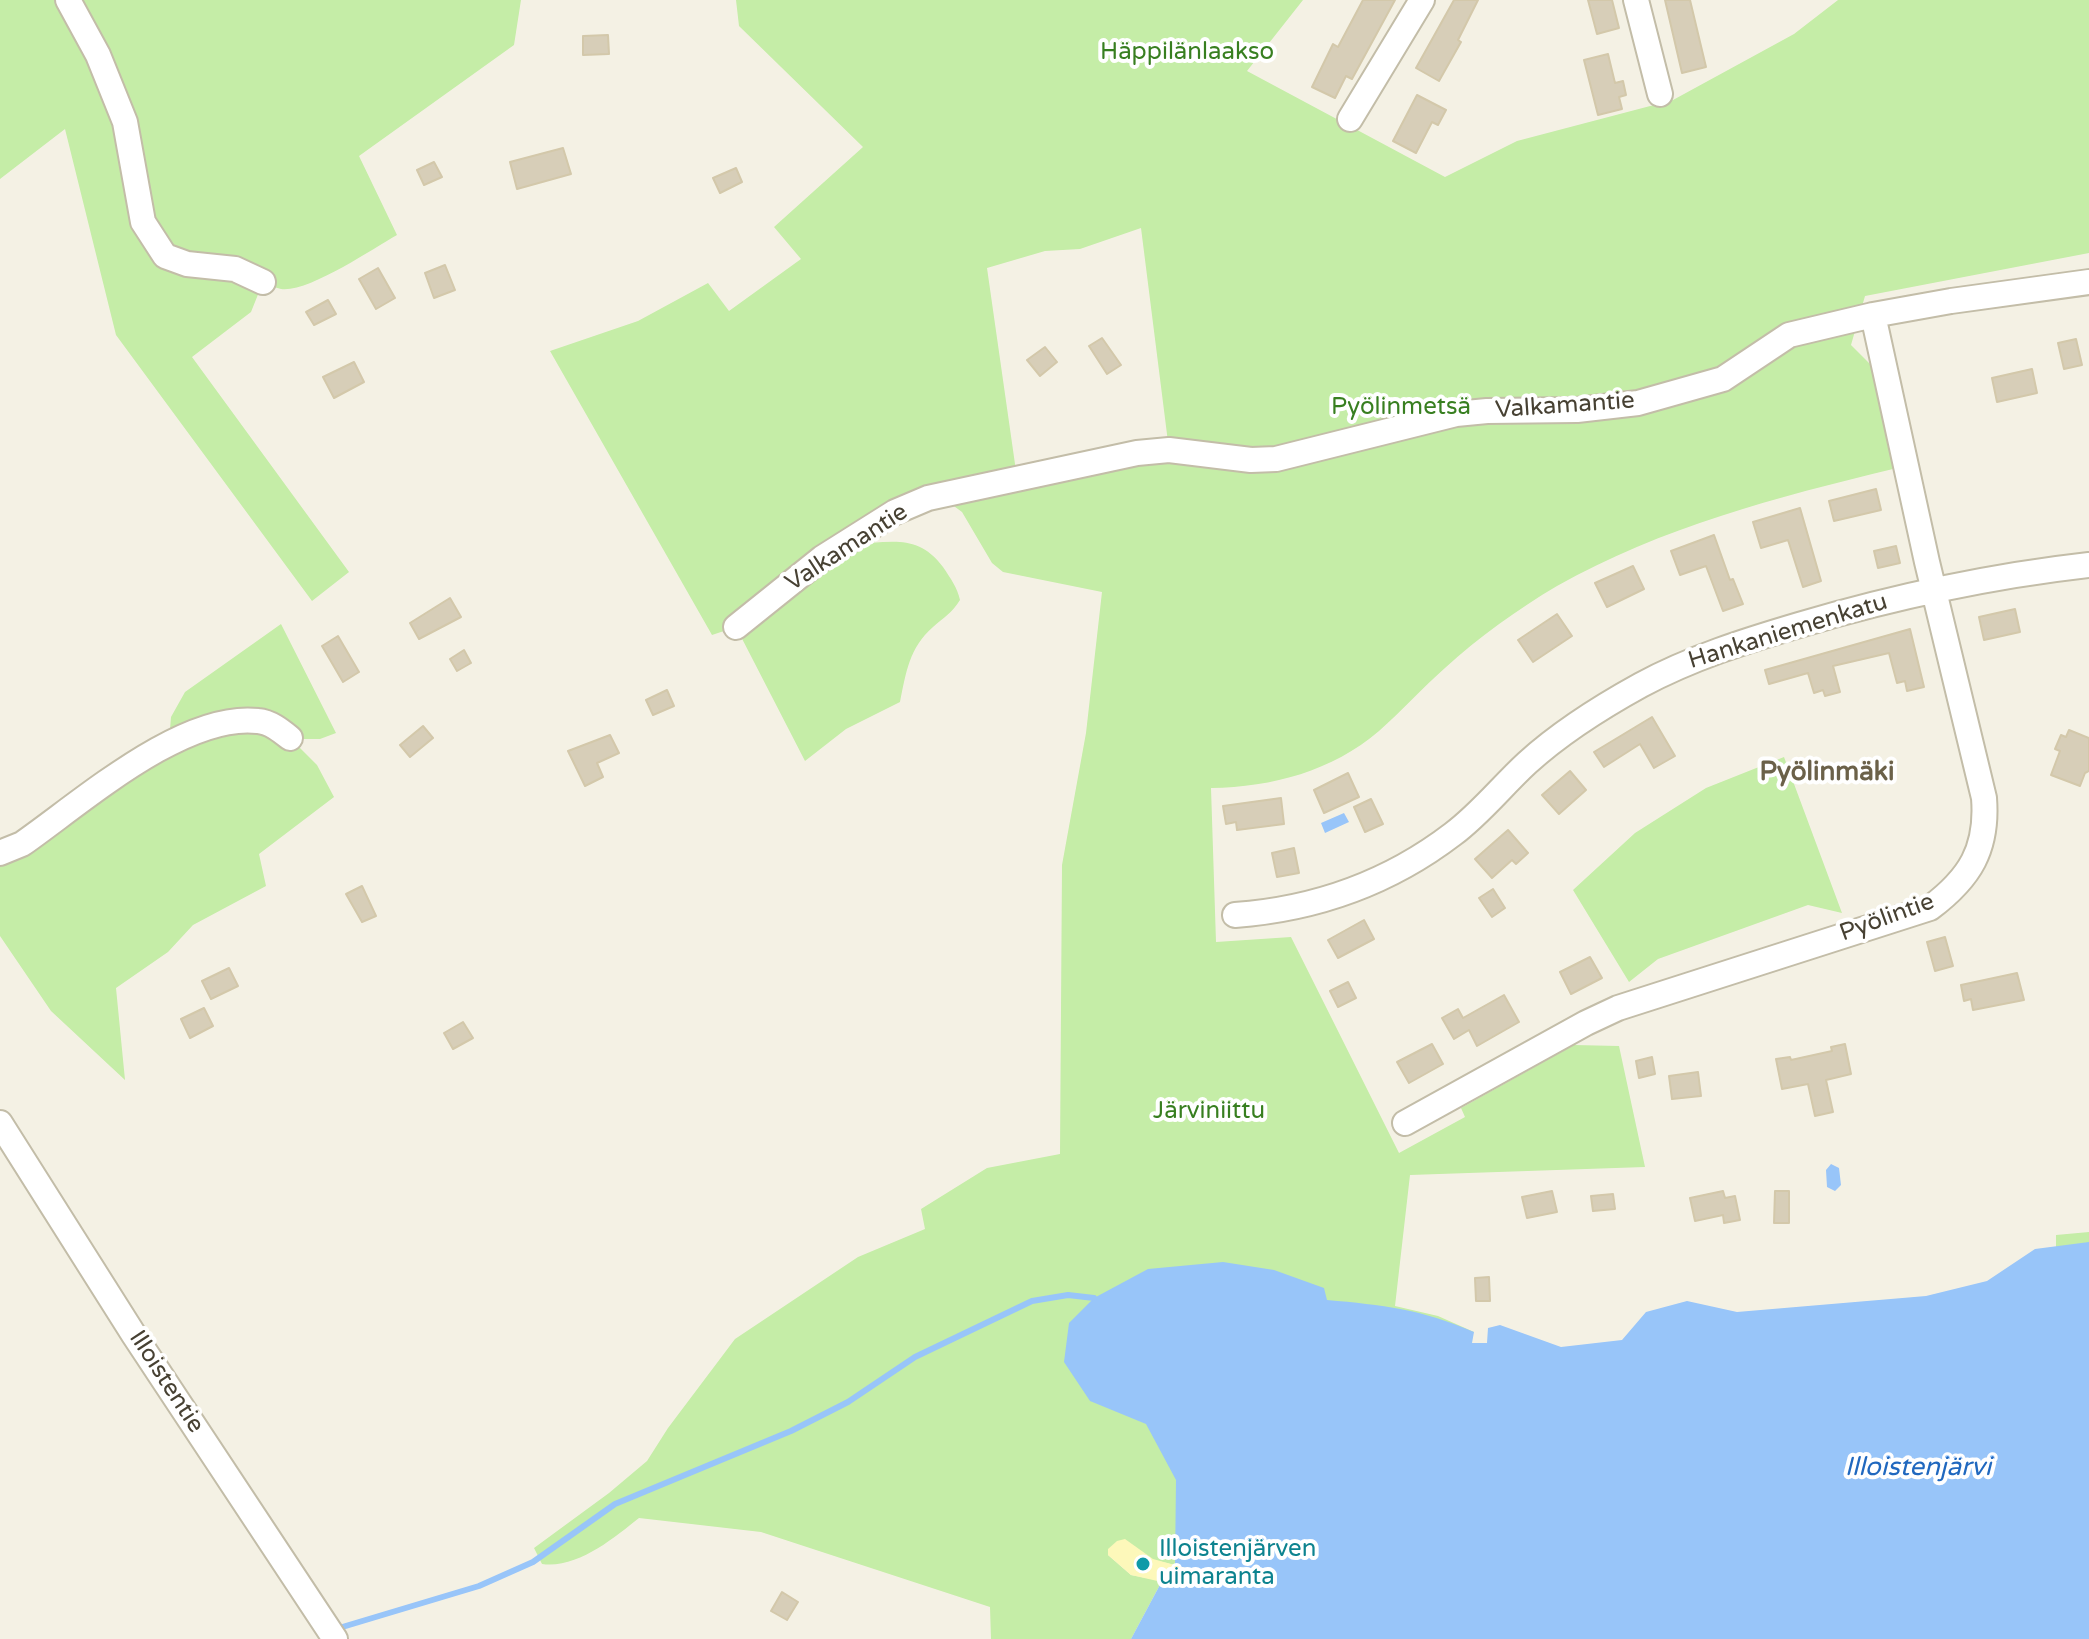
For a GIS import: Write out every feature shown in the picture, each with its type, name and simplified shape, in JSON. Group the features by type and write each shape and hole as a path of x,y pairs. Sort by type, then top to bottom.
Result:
{"street":[{"path":"68,0 98,55 125,122 143,222 165,256 187,264 235,269 263,282"},
{"path":"1350,119 1422,0"},
{"path":"1636,0 1660,94"},
{"name":"Valkamantie","path":"736,627 822,558 895,512 938,495 1137,453 1169,450 1251,460 1276,459 1456,414 1577,410 1638,403 1723,379 1789,335 1951,301 2089,282"},
{"name":"Pyölintie","path":"1405,1123 1618,1008 1930,908 1961,881 1972,866 1985,820 1984,798 1927,562 1873,315"},
{"name":"Hankaniemenkatu","path":"1235,915 1291,908 1327,899 1387,877 1454,834 1530,760 1562,734 1609,703 1682,664 1765,635 1935,589 2089,565"},
{"path":"0,853 22,844 169,742 235,721 260,721 276,727 290,738"},
{"name":"Illoistentie","path":"0,1123 134,1335 335,1639"}],"green space":[{"path":"0,0 521,0 514,45 359,156 397,235 340,269 307,284 281,289 263,282 251,312 192,357 349,572 312,601 116,335 65,129 0,179"},
{"path":"736,0 1303,0 1247,71 1445,177 1517,141 1673,100 1794,34 1838,0 2089,0 2089,253 1865,296 1851,345 1871,365 1893,469 1721,516 1679,530 1597,565 1542,595 1485,634 1379,731 1342,757 1279,780 1211,788 1216,942 1291,937 1399,1153 1465,1117 1461,1108 1574,1045 1619,1046 1645,1167 1410,1175 1395,1306 1438,1316 1474,1332 1175,1565 1108,1549 1108,1555 1131,1575 1162,1581 1131,1639 991,1639 990,1607 761,1532 639,1518 594,1550 568,1562 542,1564 534,1548 647,1461 735,1339 858,1257 925,1229 921,1209 987,1168 1060,1154 1062,865 1086,733 1102,592 1003,572 992,563 962,512 947,501 846,544 899,542 922,548 943,567 960,600 919,644 910,662 900,702 846,729 805,761 736,627 712,635 550,351 638,321 708,283 729,311 801,259 774,227 863,147 739,26","holes":["1141,228 1169,450 1017,478 987,268 1045,251 1080,249"]},
{"path":"281,624 336,733 320,739 291,739 317,765 334,797 259,854 266,886 193,925 168,952 116,988 125,1080 51,1011 0,936 0,853 169,742 171,717 185,692"},
{"path":"1784,757 1842,913 1808,905 1658,959 1629,982 1573,890 1635,833 1706,788"},
{"path":"2089,1232 2089,1303 2056,1247 2056,1235"}],"sand":[{"name":"Illoistenjärven uimaranta","path":"1125,1539 1153,1559 1189,1569 1184,1587 1131,1575 1108,1555 1108,1549"}],"water":[{"path":"1344,813 1349,822 1325,833 1321,823"},
{"path":"1831,1164 1839,1168 1841,1185 1835,1191 1827,1187 1826,1170"},
{"name":"Illoistenjärvi","path":"2089,1242 2089,1639 1131,1639 1162,1581 1183,1587 1189,1569 1175,1565 1176,1480 1146,1424 1090,1401 1064,1362 1069,1323 1094,1298 1148,1269 1223,1262 1274,1270 1324,1288 1327,1300 1402,1309 1455,1324 1474,1332 1472,1343 1487,1343 1488,1328 1500,1325 1561,1347 1622,1340 1646,1312 1687,1301 1737,1312 1926,1296 1987,1281 2035,1249"}],"building":[{"path":"1363,0 1395,0 1352,79 1346,76 1335,98 1312,87 1333,44 1338,47"},
{"path":"1454,0 1478,0 1458,40 1461,42 1439,81 1416,68"},
{"path":"1588,0 1612,0 1619,28 1597,34"},
{"path":"1665,0 1690,0 1706,67 1682,73"},
{"path":"608,35 609,54 583,55 583,36"},
{"path":"1608,54 1615,83 1623,81 1626,95 1619,97 1622,109 1598,115 1584,60"},
{"path":"1417,95 1446,110 1438,125 1432,122 1416,153 1393,141"},
{"path":"563,148 571,174 517,189 510,162"},
{"path":"434,162 442,177 424,185 417,170"},
{"path":"736,168 742,182 720,193 713,178"},
{"path":"445,265 455,290 434,298 425,273"},
{"path":"378,268 395,298 376,309 359,279"},
{"path":"328,300 336,314 314,325 306,312"},
{"path":"1102,338 1121,365 1107,374 1089,346"},
{"path":"2076,339 2082,365 2064,369 2058,343"},
{"path":"1045,347 1057,362 1040,376 1027,360"},
{"path":"354,362 364,382 334,398 323,377"},
{"path":"2032,369 2037,393 1997,402 1992,378"},
{"path":"1876,489 1881,510 1834,521 1829,501"},
{"path":"1800,508 1821,581 1803,587 1788,540 1761,548 1753,522"},
{"path":"1714,535 1730,580 1733,579 1743,604 1723,611 1706,566 1680,575 1671,551"},
{"path":"1896,546 1900,563 1878,568 1874,551"},
{"path":"1633,566 1644,589 1607,607 1595,583"},
{"path":"450,598 461,617 419,639 410,623"},
{"path":"2015,609 2020,632 1984,640 1979,617"},
{"path":"1557,614 1572,636 1533,662 1518,640"},
{"path":"1910,629 1924,687 1907,691 1905,681 1897,683 1889,653 1833,666 1840,692 1825,696 1823,690 1814,693 1808,673 1769,684 1765,670"},
{"path":"338,636 359,672 343,682 322,646"},
{"path":"464,650 471,663 457,671 450,659"},
{"path":"667,690 674,706 653,715 646,700"},
{"path":"1652,717 1675,756 1654,768 1640,744 1604,767 1594,752"},
{"path":"423,726 433,738 410,757 400,745"},
{"path":"2069,730 2089,738 2089,771 2085,773 2080,786 2051,775 2060,751 2055,749 2061,735 2066,737"},
{"path":"610,735 619,753 597,763 603,777 585,786 568,751"},
{"path":"1570,771 1586,790 1559,814 1542,795"},
{"path":"1348,773 1359,797 1324,813 1314,790"},
{"path":"1281,798 1284,824 1237,830 1236,822 1226,824 1223,806"},
{"path":"1371,799 1383,824 1365,832 1354,807"},
{"path":"1508,830 1528,853 1516,864 1512,860 1492,878 1475,859"},
{"path":"1294,848 1299,873 1277,877 1272,853"},
{"path":"362,886 376,916 362,922 346,894"},
{"path":"1493,889 1505,908 1492,917 1479,898"},
{"path":"1364,920 1374,939 1338,958 1328,940"},
{"path":"1945,937 1953,966 1935,971 1927,942"},
{"path":"1590,957 1602,978 1571,994 1560,972"},
{"path":"229,968 238,986 211,999 202,981"},
{"path":"2017,973 2024,1000 1973,1010 1971,999 1964,1001 1961,985"},
{"path":"1348,982 1356,998 1338,1007 1330,991"},
{"path":"1504,995 1519,1022 1477,1046 1469,1030 1454,1039 1442,1018 1458,1009 1463,1018"},
{"path":"204,1008 213,1026 190,1038 181,1019"},
{"path":"463,1022 473,1038 453,1049 444,1033"},
{"path":"1432,1044 1443,1064 1409,1083 1397,1062"},
{"path":"1845,1044 1851,1074 1826,1080 1833,1112 1815,1116 1808,1084 1782,1089 1776,1059 1790,1057 1791,1060 1832,1051 1831,1047"},
{"path":"1652,1057 1655,1074 1639,1078 1636,1061"},
{"path":"1698,1072 1701,1096 1672,1099 1669,1076"},
{"path":"1552,1191 1557,1212 1527,1218 1522,1197"},
{"path":"1723,1191 1725,1198 1735,1196 1740,1220 1724,1223 1723,1215 1695,1221 1690,1198"},
{"path":"1775,1191 1789,1191 1789,1223 1774,1223"},
{"path":"1613,1194 1615,1209 1593,1211 1591,1196"},
{"path":"1489,1277 1490,1301 1476,1301 1475,1278"},
{"path":"782,1592 798,1602 787,1620 771,1611"}],"waterway":[{"path":"339,1628 479,1586 533,1562 615,1504 791,1431 848,1402 915,1357 1032,1301 1068,1295 1094,1298"}],"place":[{"name":"Illoistenjärven uimaranta","path":"1143,1564"}],"district":[{"name":"Pyölinmäki","path":"1827,773"}],"park label":[{"name":"Häppilänlaakso","path":"1187,53"},
{"name":"Pyölinmetsä","path":"1401,408"},
{"name":"Järviniittu","path":"1209,1112"}]}
